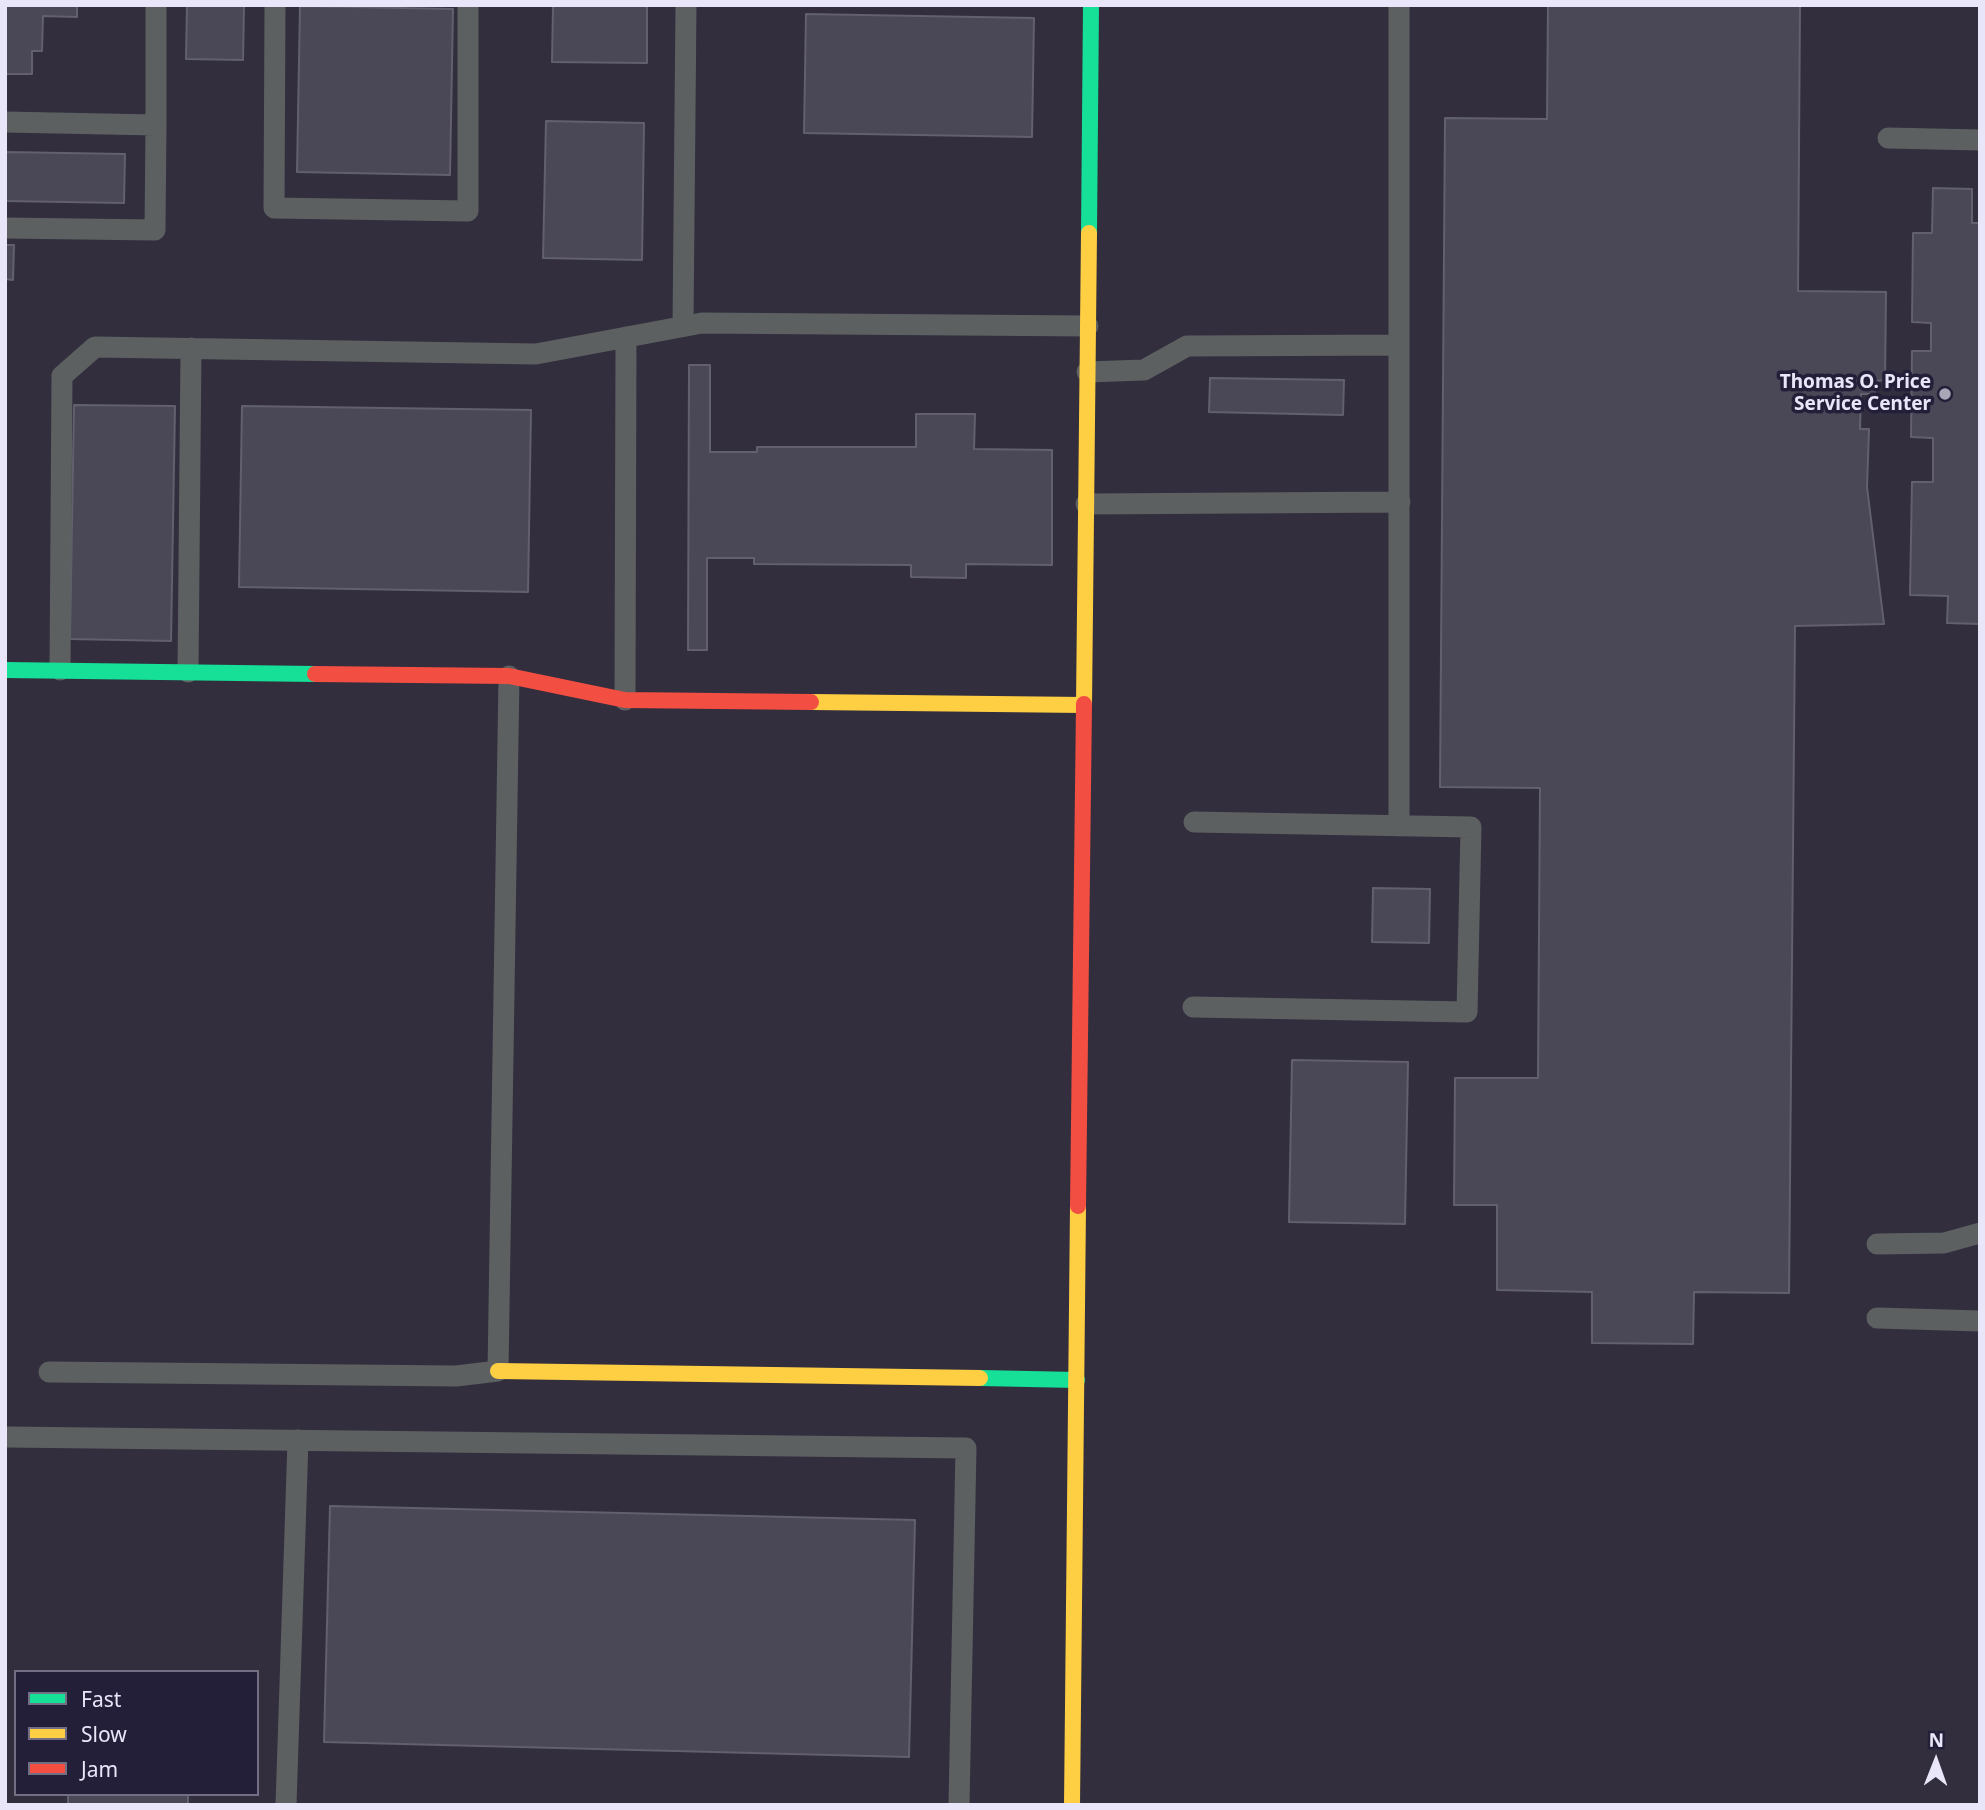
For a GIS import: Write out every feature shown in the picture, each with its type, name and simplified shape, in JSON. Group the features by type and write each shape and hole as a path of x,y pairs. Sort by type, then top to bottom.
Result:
{"street":[{"path":"1072,1805 1091,5"},
{"path":"5,670 509,676 625,700 1084,705"},
{"path":"498,1371 1077,1380"}],"lane":[{"path":"5,228 155,230 156,5"},
{"path":"275,5 274,208 468,211 468,5"},
{"path":"683,326 686,5"},
{"path":"1399,5 1399,826"},
{"path":"5,122 156,125"},
{"path":"1888,138 1980,140"},
{"path":"60,670 62,376 94,347 536,354 702,323 1088,326"},
{"path":"625,700 626,337"},
{"path":"1087,372 1144,370 1187,346 1399,345"},
{"path":"188,672 191,348"},
{"path":"1086,504 1400,502"},
{"path":"49,1372 456,1376 498,1371 509,676"},
{"path":"1193,1007 1467,1012 1471,827 1194,822"},
{"path":"1877,1244 1944,1243 1980,1233"},
{"path":"1877,1318 1980,1321"},
{"path":"5,1437 966,1448 959,1805"},
{"path":"286,1805 298,1440"}],"building":[{"path":"5,5 77,5 77,17 43,16 42,51 32,51 32,74 5,74"},
{"path":"187,5 244,5 243,60 186,59"},
{"path":"553,5 647,5 647,63 552,62"},
{"path":"1548,5 1800,5 1798,291 1886,292 1885,380 1875,381 1875,394 1861,394 1860,429 1869,429 1867,487 1884,624 1795,626 1789,1293 1694,1292 1693,1344 1592,1343 1592,1292 1497,1290 1497,1205 1454,1205 1455,1078 1538,1078 1540,788 1440,787 1445,118 1547,119"},
{"path":"300,6 453,9 450,175 297,172"},
{"path":"806,14 1034,18 1032,137 804,133"},
{"path":"546,121 644,123 642,260 543,258"},
{"path":"5,152 125,154 124,203 5,201"},
{"name":"Thomas O. Price Service Center","path":"1933,188 1972,189 1972,223 1980,223 1980,624 1947,623 1948,596 1910,595 1912,482 1933,482 1933,438 1911,437 1912,351 1931,351 1931,323 1912,322 1913,233 1932,233"},
{"path":"5,245 14,245 13,280 5,279"},
{"path":"689,365 710,365 710,452 757,452 757,447 916,447 916,414 975,414 974,449 1052,450 1052,565 966,564 966,578 911,577 911,565 754,564 754,558 707,558 707,650 688,650"},
{"path":"1210,378 1344,380 1343,415 1209,412"},
{"path":"74,405 175,406 171,641 70,639"},
{"path":"242,406 531,410 528,592 239,587"},
{"path":"1373,888 1430,889 1429,943 1372,942"},
{"path":"1292,1060 1408,1062 1405,1224 1289,1222"},
{"path":"330,1506 915,1520 909,1757 324,1742"},
{"path":"68,1796 188,1796 188,1805 68,1805"}],"traffic: fast":[{"path":"1089,233 1091,5"},
{"path":"5,670 315,674"},
{"path":"980,1378 1077,1380"}],"traffic: slow":[{"path":"1084,704 1089,233"},
{"path":"811,702 1084,705"},
{"path":"1072,1805 1078,1206"},
{"path":"498,1371 980,1378"}],"traffic: jam":[{"path":"315,674 509,676 625,700 811,702"},
{"path":"1078,1206 1084,704"}],"place":[{"name":"Thomas O. Price Service Center","path":"1945,394"}]}
